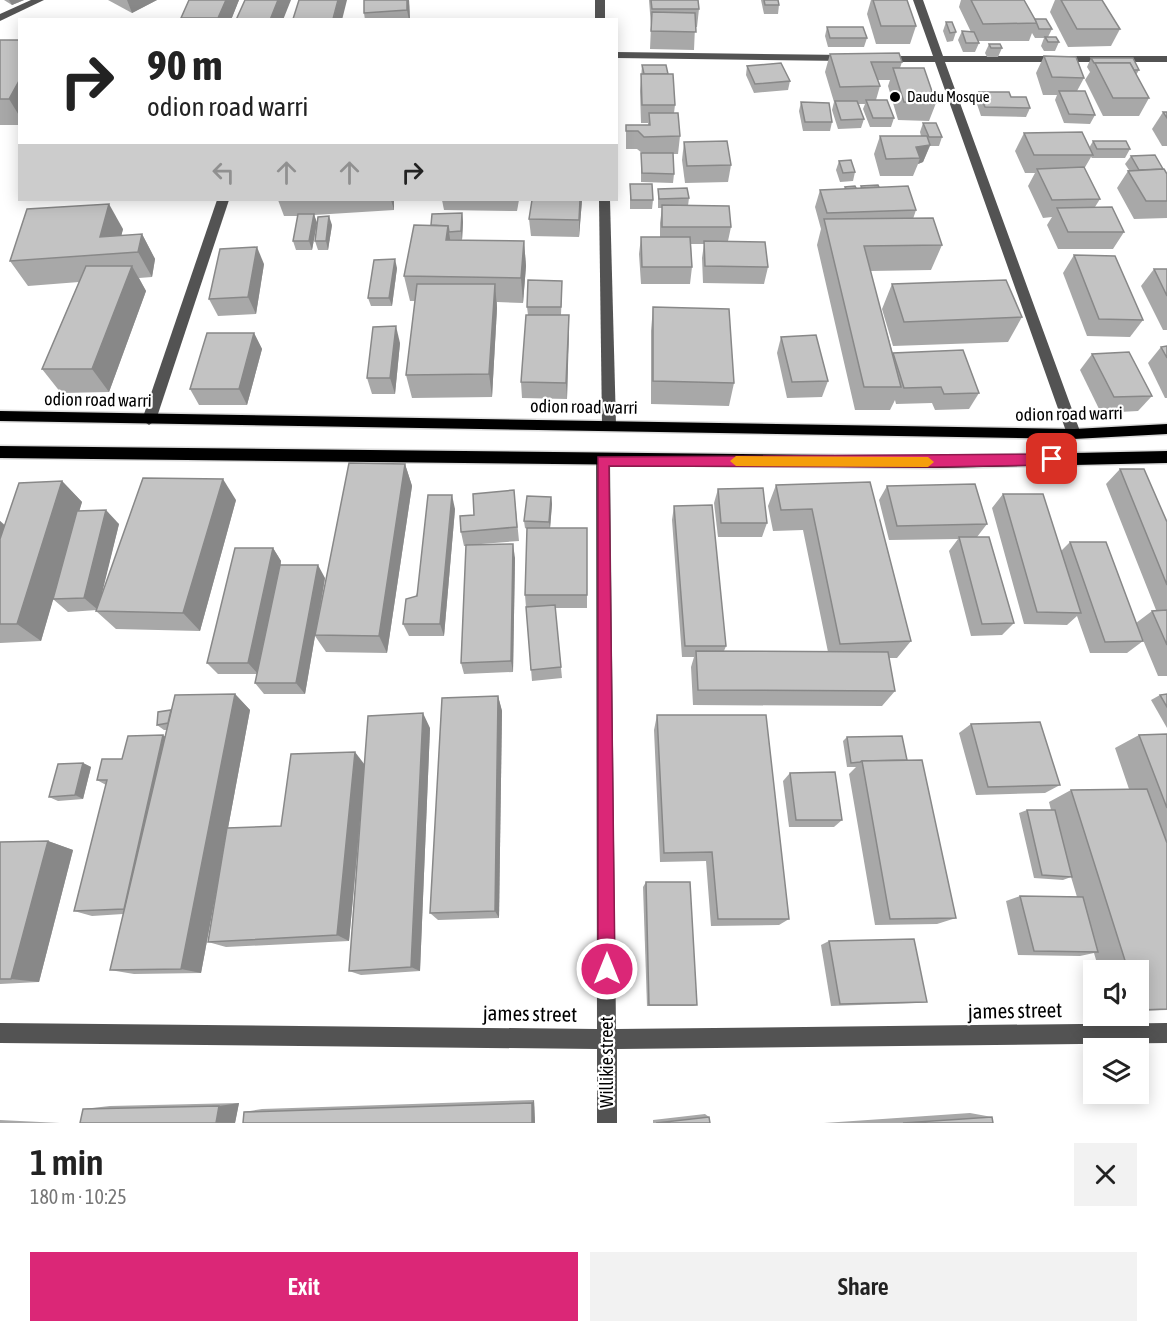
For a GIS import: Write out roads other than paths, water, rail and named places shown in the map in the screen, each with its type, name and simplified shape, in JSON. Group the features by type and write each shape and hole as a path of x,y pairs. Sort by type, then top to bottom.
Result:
{"main road":[{"name":"odion road warri","path":"0,416 1074,434 1167,429"},
{"path":"0,452 936,462 1167,457"}],"street":[{"path":"0,18 39,0"},
{"path":"600,0 600,18"},
{"path":"918,0 1074,434"},
{"path":"618,55 855,58"},
{"path":"867,58 1167,59"},
{"path":"149,420 223,201"},
{"path":"604,201 609,426"},
{"name":"Willikie street","path":"603,460 608,1123"},
{"name":"james street","path":"0,1033 607,1039 1167,1033"}],"place":[{"name":"Daudu Mosque","path":"895,97"}]}
